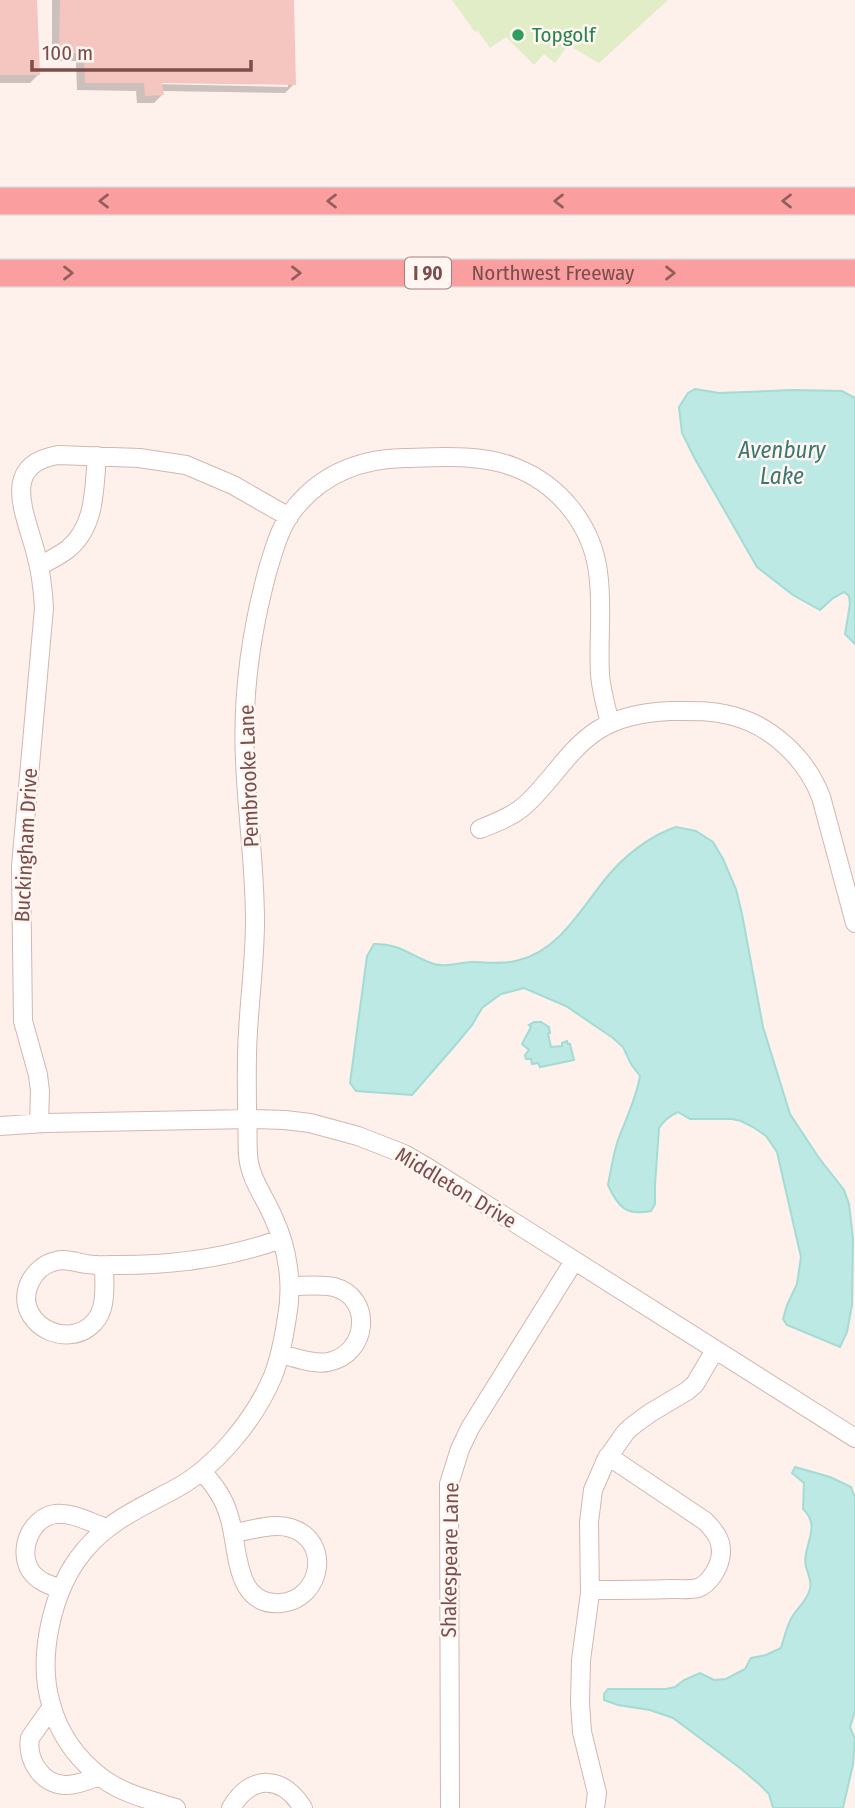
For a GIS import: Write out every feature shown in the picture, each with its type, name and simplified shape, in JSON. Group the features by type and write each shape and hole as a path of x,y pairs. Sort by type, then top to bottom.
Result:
{"highway":[{"path":"0,201 855,201"},
{"name":"Northwest Freeway","path":"0,273 855,273"}],"street":[{"name":"Buckingham Drive","path":"39,1123 40,1095 37,1075 23,1021 20,866 44,621 39,566 16,494 20,476 30,463 42,457 58,455 139,458 186,465 233,485 289,517"},
{"path":"39,566 69,548 86,526 92,511 97,456"},
{"name":"Pembrooke Lane","path":"290,1286 274,1217 249,1164 247,1119 247,1035 255,950 255,916 244,757 246,701 253,639 264,586 281,529 316,487 363,462 386,458 483,458 513,466 546,483 576,515 595,556 600,598 600,673 610,723"},
{"path":"480,829 523,807 583,741 610,723 642,714 696,710 732,715 773,735 795,755 816,784 855,923"},
{"name":"Middleton Drive","path":"0,1126 285,1119 334,1128 381,1144 425,1167 855,1438"},
{"path":"104,1265 102,1308 98,1317 85,1329 65,1336 56,1334 44,1329 30,1313 26,1303 29,1284 39,1269 47,1264 63,1260 89,1265 181,1263 260,1247 281,1240"},
{"name":"Shakespeare Lane","path":"450,1808 449,1484 470,1429 574,1261"},
{"path":"176,1808 119,1788 100,1776 69,1745 51,1708 46,1668 50,1627 61,1589 85,1549 120,1518 181,1486 202,1471 224,1451 261,1401 280,1353 289,1308 290,1286 335,1287 345,1292 358,1307 361,1331 358,1343 350,1351 329,1362 280,1353"},
{"path":"596,1808 594,1775 580,1721 581,1660 590,1606 588,1550 593,1490 608,1456 631,1427 695,1384 715,1350"},
{"path":"590,1590 698,1588 713,1574 722,1552 718,1537 705,1521 608,1456"},
{"path":"202,1471 221,1495 230,1520 245,1586 264,1601 272,1603 296,1600 310,1587 315,1579 317,1558 307,1538 298,1531 283,1526 233,1533"},
{"path":"61,1589 42,1582 30,1569 26,1549 30,1532 40,1521 54,1514 74,1516 107,1528"},
{"path":"51,1708 30,1738 31,1757 35,1766 49,1781 64,1785 100,1776"},
{"path":"231,1808 245,1790 264,1782 289,1791 303,1808"}],"green space":[{"path":"452,0 668,0 599,63 568,45 555,63 544,54 534,65 506,37 490,48"}],"water":[{"name":"Avenbury Lake","path":"695,389 719,393 842,391 855,398 855,644 845,634 850,604 849,596 844,592 820,610 793,595 757,567 682,433 679,407 688,393"},
{"path":"676,827 696,831 713,842 723,859 736,889 763,1027 790,1114 844,1190 849,1204 853,1239 852,1305 847,1332 840,1347 787,1325 783,1319 797,1284 801,1257 777,1152 766,1136 753,1127 732,1119 690,1119 678,1112 672,1115 659,1128 655,1204 651,1211 629,1211 619,1204 608,1185 616,1146 640,1076 623,1047 566,1006 524,988 501,994 482,1008 472,1025 412,1095 356,1091 350,1083 367,956 374,944 399,948 439,965 507,962 534,955 547,947 569,926 621,861 638,847"},
{"path":"541,1022 549,1027 551,1047 562,1046 562,1043 567,1041 574,1060 540,1067 538,1063 532,1064 531,1059 526,1059 525,1055 529,1050 522,1044 531,1027 529,1025"},
{"path":"795,1467 830,1477 851,1487 855,1498 855,1711 850,1727 855,1739 853,1764 843,1808 773,1808 769,1794 759,1784 673,1718 604,1700 608,1689 666,1689 700,1673 714,1680 726,1679 745,1669 751,1658 781,1648 790,1620 807,1597 810,1586 805,1560 811,1523 803,1509 804,1483 792,1473"}],"building":[{"path":"0,0 37,0 40,75 0,75"},
{"path":"60,0 294,0 296,85 162,83 164,95 145,96 144,83 85,83 84,53 59,53"}],"place":[{"name":"Topgolf","path":"518,35"}]}
